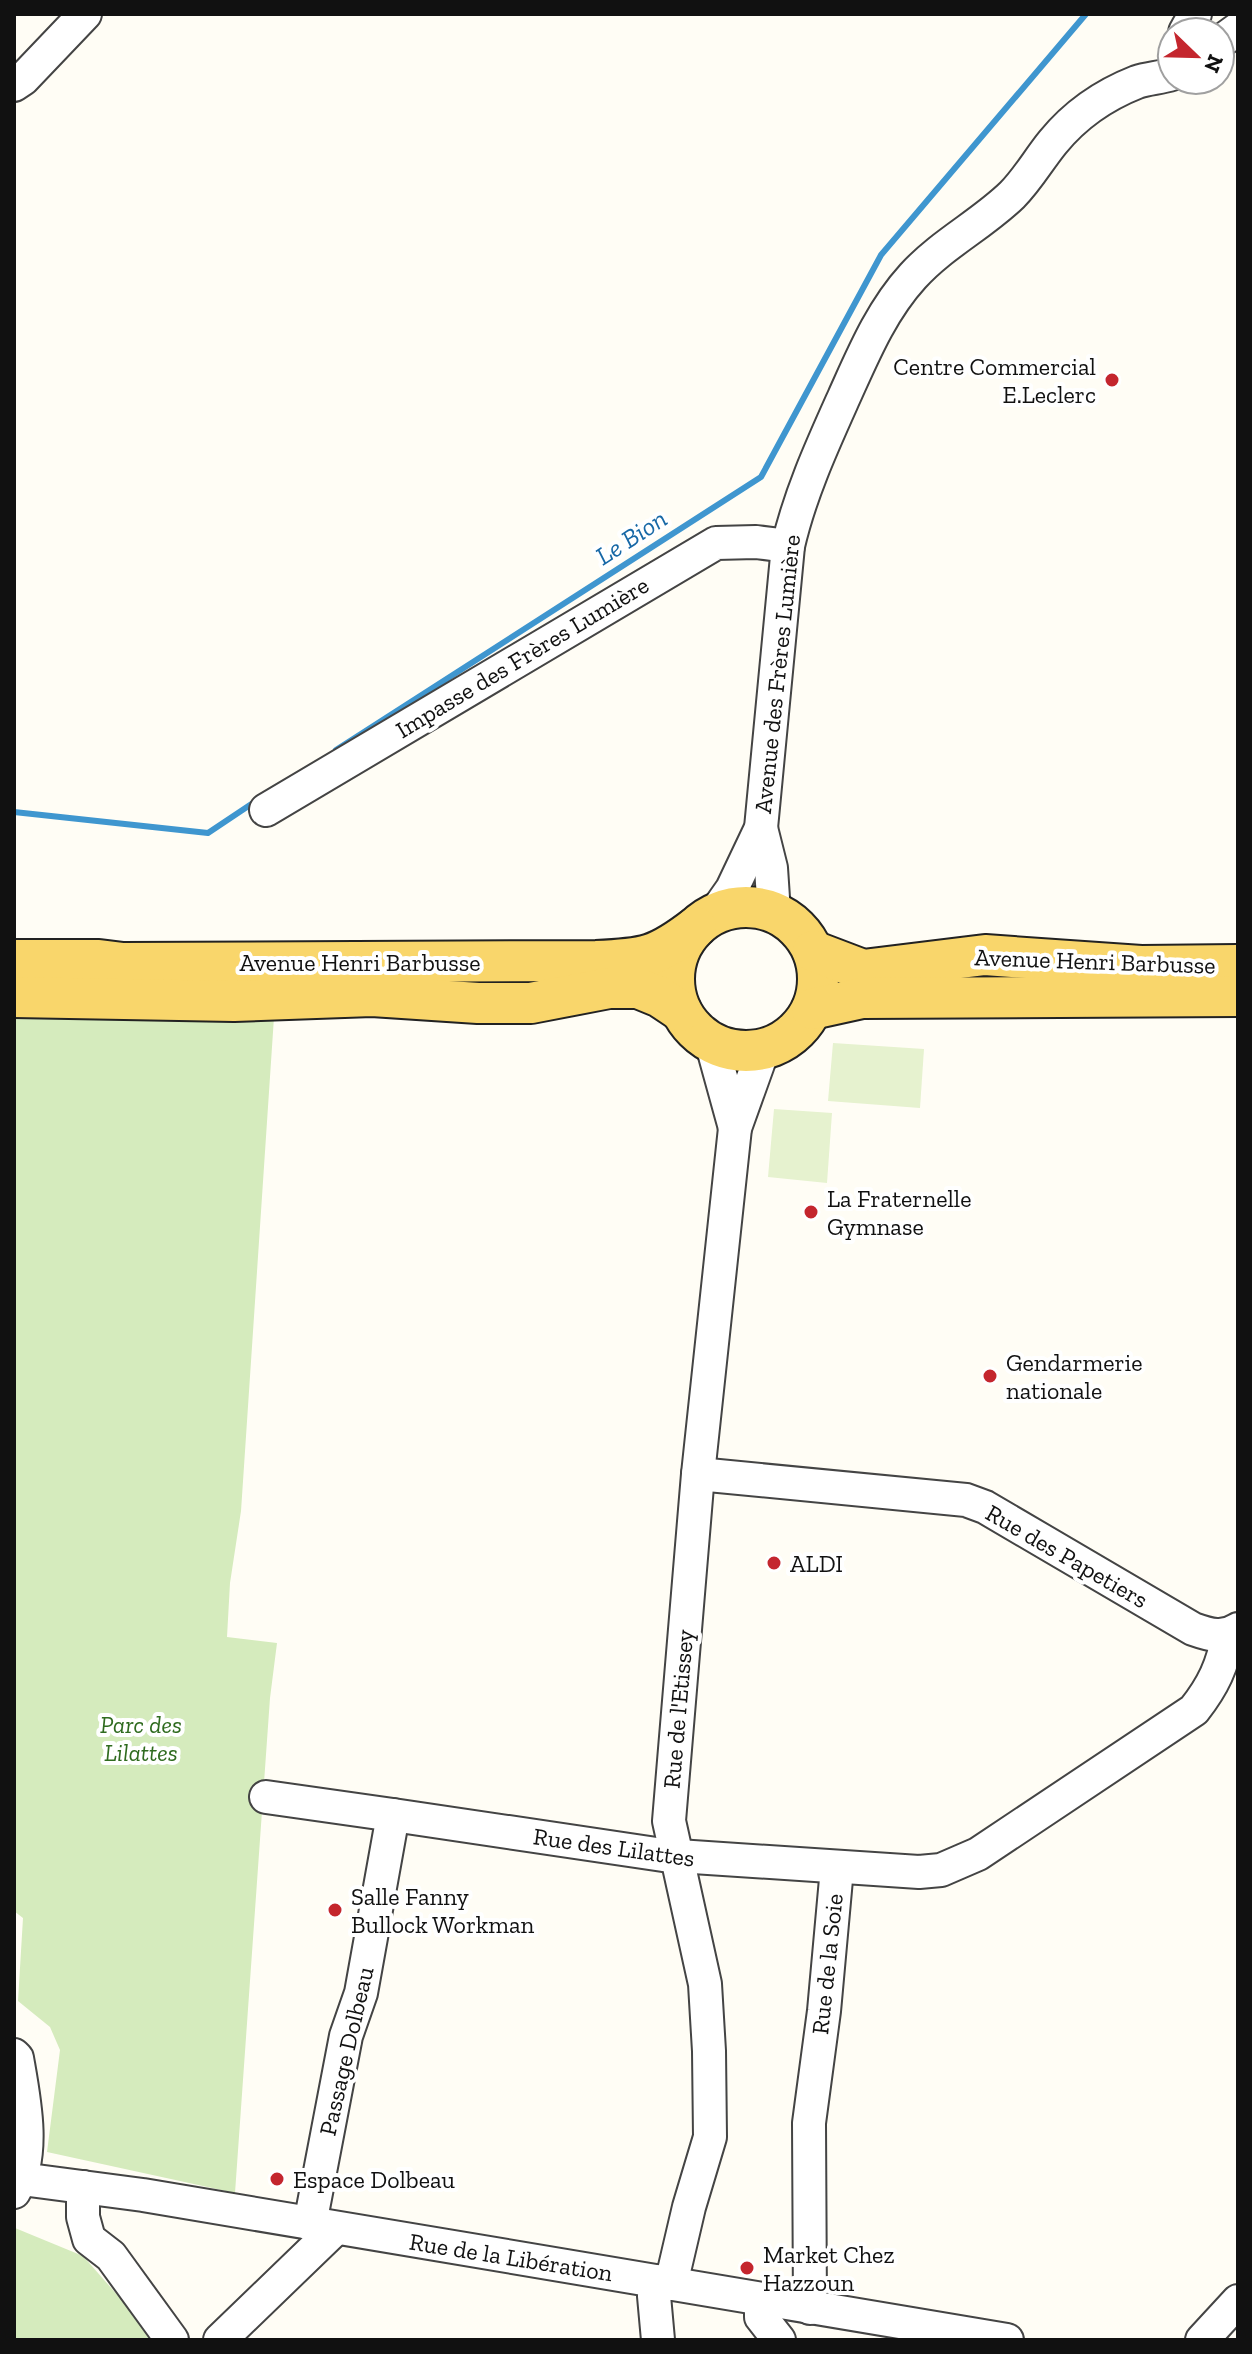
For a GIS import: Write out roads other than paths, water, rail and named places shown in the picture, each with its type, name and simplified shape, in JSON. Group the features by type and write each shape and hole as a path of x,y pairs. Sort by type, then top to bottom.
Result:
{"main road":[{"path":"747,907 774,913 795,926 813,951 818,979 812,1009 789,1038 763,1050 744,1052 719,1047 696,1032 681,1011 674,982 679,952 705,922 721,911 747,907"},
{"name":"Avenue Henri Barbusse","path":"14,960 123,963 610,961 637,959 668,949 705,922"},
{"name":"Avenue Henri Barbusse","path":"813,951 863,970 985,955 1141,966 1238,965"},
{"name":"Avenue Henri Barbusse","path":"14,997 234,1001 372,996 531,1003 609,988 638,988 660,997 681,1011"},
{"name":"Avenue Henri Barbusse","path":"812,1009 862,998 1238,996"}],"street":[{"path":"14,85 85,14"},
{"name":"Avenue des Frères Lumière","path":"1140,81 1156,64"},
{"name":"Avenue des Frères Lumière","path":"774,913 771,868 761,828 788,546 795,516 816,459 884,314 913,276 949,242 990,217 1016,191 1054,140 1079,116 1109,94 1156,78"},
{"name":"Impasse des Frères Lumière","path":"266,810 716,543 756,542 788,546"},
{"name":"Avenue des Frères Lumière","path":"705,922 732,889 761,828"},
{"name":"Rue de l'Etissey","path":"711,1041 735,1128"},
{"name":"Rue de l'Etissey","path":"658,2340 654,2296 663,2283 710,2137 705,1984 669,1821 698,1474 735,1128 763,1050"},
{"name":"Rue des Papetiers","path":"698,1474 966,1500 985,1507 1193,1629 1212,1635 1233,1632"},
{"name":"Rue de la Soie","path":"810,2308 809,2123 824,2011 837,1868 919,1872 941,1870 978,1854 1194,1710 1211,1689 1233,1632"},
{"path":"266,1797 393,1815"},
{"name":"Rue des Lilattes","path":"393,1815 676,1856 837,1868"},
{"name":"Passage Dolbeau","path":"323,2227 346,2036 361,1993 393,1815"},
{"path":"14,2055 27,2119 17,2183"},
{"name":"Rue de la Libération","path":"17,2183 83,2187 1007,2340"},
{"path":"83,2187 83,2217 89,2239 111,2256 172,2340"},
{"path":"220,2340 323,2227"},
{"path":"761,2300 761,2317 779,2340"},
{"path":"1202,2340 1238,2301"}],"waterway":[{"name":"Le Bion","path":"336,750 761,477 881,255 1086,14"},
{"name":"Le Bion","path":"14,812 208,833 256,801"}],"place":[{"name":"Centre Commercial E.Leclerc","path":"1112,380"},
{"name":"La Fraternelle Gymnase","path":"811,1212"},
{"name":"Gendarmerie nationale","path":"990,1376"},
{"name":"ALDI","path":"774,1563"},
{"name":"Salle Fanny Bullock Workman","path":"335,1910"},
{"name":"Espace Dolbeau","path":"277,2179"},
{"name":"Market Chez Hazzoun","path":"747,2268"}],"park label":[{"name":"Parc des Lilattes","path":"141,1738"}]}
